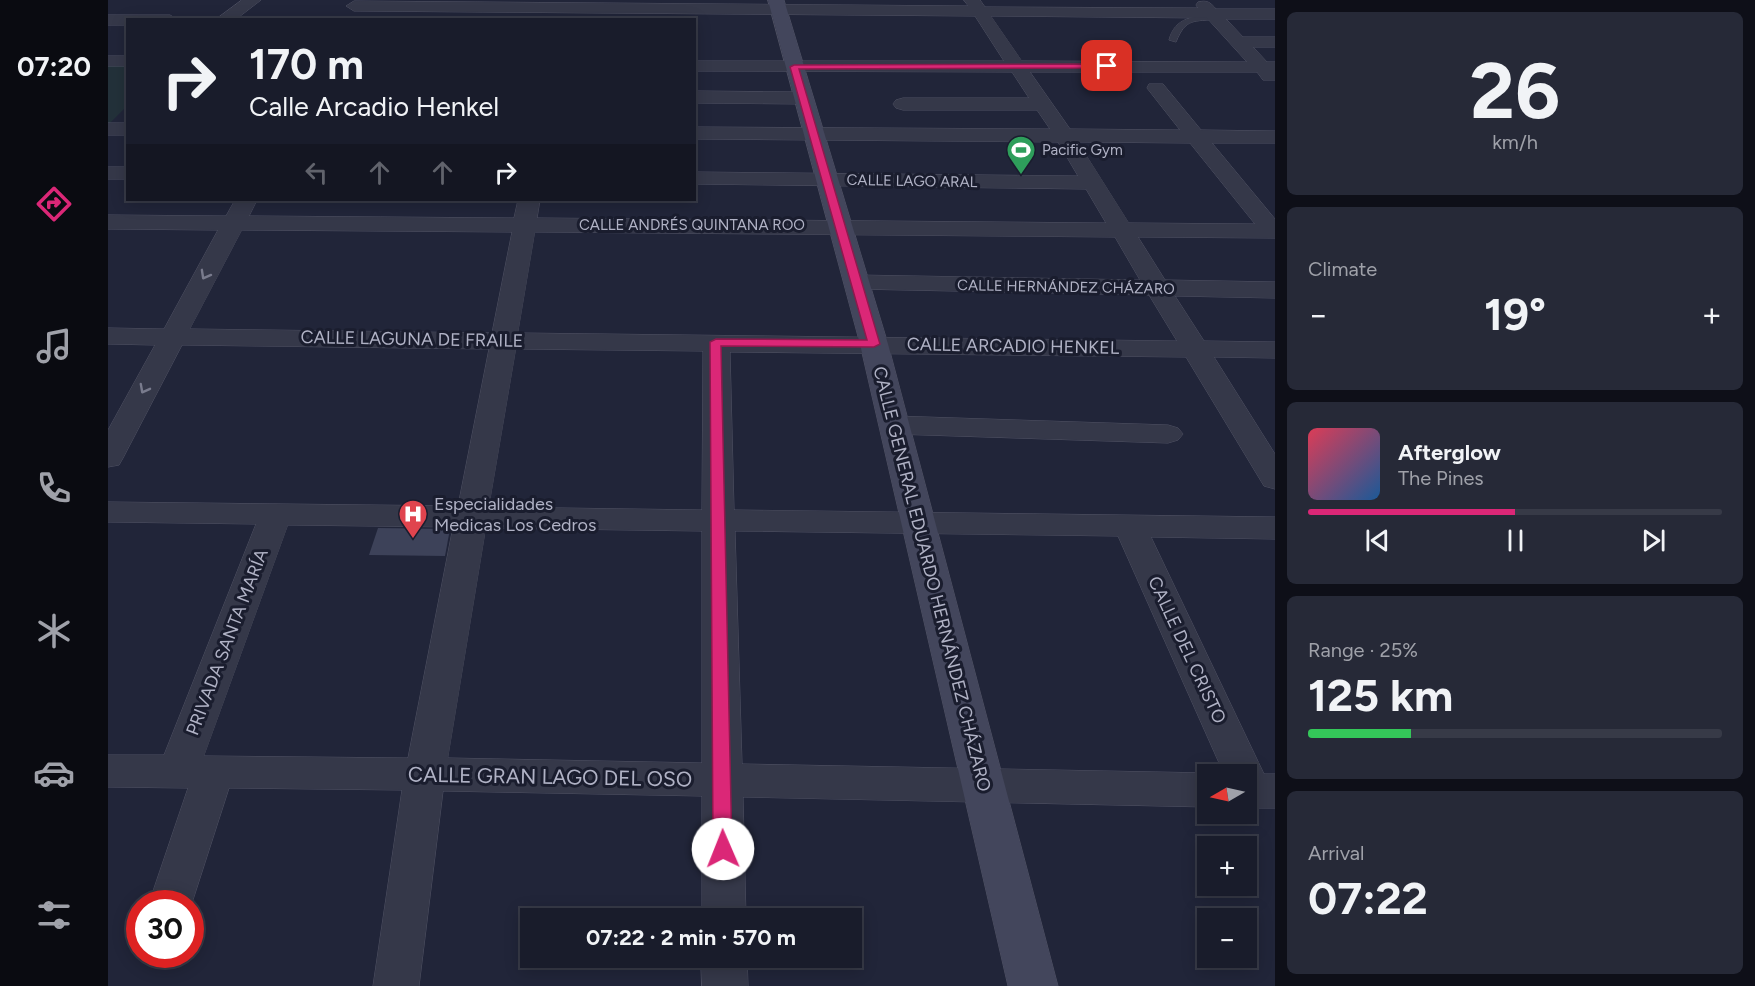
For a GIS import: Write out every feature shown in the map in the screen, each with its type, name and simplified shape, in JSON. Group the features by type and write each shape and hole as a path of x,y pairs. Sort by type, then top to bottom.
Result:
{"main road":[{"name":"CALLE GENERAL EDUARDO HERNÁNDEZ CHÁZARO","path":"777,5 783,46 794,67 874,344 1033,986"}],"street":[{"path":"226,18 253,0"},
{"path":"1134,0 1145,13"},
{"path":"1199,0 1238,42 1268,67 1275,81"},
{"path":"353,8 455,4 557,9 777,5 975,5 1145,13 1275,14"},
{"path":"975,5 1065,137 1275,479"},
{"path":"108,20 126,20"},
{"path":"1238,42 1275,42"},
{"path":"108,61 126,61"},
{"path":"696,66 1268,67"},
{"path":"1156,88 1274,231"},
{"path":"696,97 803,98"},
{"path":"903,104 1044,104"},
{"path":"108,129 126,129"},
{"path":"696,133 1275,137"},
{"path":"108,173 126,173"},
{"name":"CALLE LAGO ARAL","path":"696,177 1093,183"},
{"path":"108,458 245,201"},
{"path":"396,986 425,774 527,212"},
{"name":"CALLE ANDRÉS QUINTANA ROO","path":"108,222 233,224 527,212 840,226 1274,231"},
{"name":"CALLE HERNÁNDEZ CHÁZARO","path":"856,282 1275,290"},
{"name":"CALLE LAGUNA DE FRAILE","path":"108,336 716,342"},
{"path":"716,342 724,908"},
{"name":"CALLE ARCADIO HENKEL","path":"716,342 1275,350"},
{"path":"894,425 1168,434"},
{"path":"108,512 1275,528"},
{"name":"PRIVADA SANTA MARÍA","path":"173,890 196,771 276,514"},
{"name":"CALLE DEL CRISTO","path":"1130,526 1243,764"},
{"name":"CALLE GRAN LAGO DEL OSO","path":"108,771 425,774 1197,790"},
{"path":"724,968 724,986"}],"lane":[{"path":"1173,40 1174,31 1184,21 1214,15"}],"shaded area":[{"path":"108,66 126,66 126,107 108,125"}],"building":[{"name":"Especialidades Medicas Los Cedros","path":"378,528 450,529 445,556 369,555"}],"place":[{"name":"Pacific Gym","path":"1021,176"},
{"name":"Especialidades Medicas Los Cedros","path":"413,540"}],"route":[{"path":"723,849 716,342 874,344 794,67 1107,66"}]}
